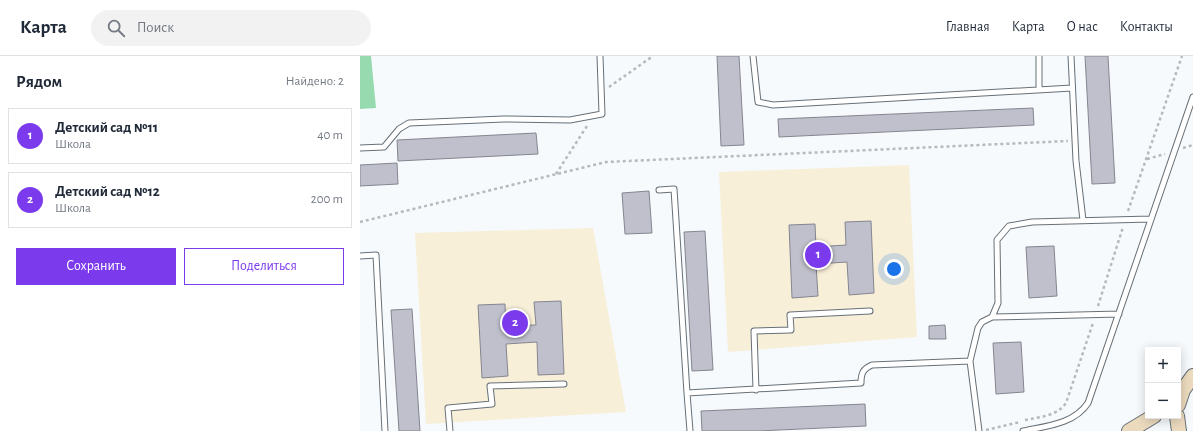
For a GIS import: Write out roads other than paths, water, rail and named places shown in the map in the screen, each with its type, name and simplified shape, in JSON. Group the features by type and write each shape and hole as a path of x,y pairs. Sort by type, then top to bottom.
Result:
{"main road":[{"path":"1181,391 1193,376"},
{"path":"1129,431 1149,419"},
{"path":"1177,419 1179,431"}],"lane":[{"path":"360,148 384,147 399,129 408,123 504,119 570,120 602,114 600,56"},
{"path":"754,56 758,102 773,105 1072,88"},
{"path":"1039,56 1039,90"},
{"path":"1071,56 1075,141 1083,220"},
{"path":"1023,431 1042,429 1074,418 1083,411 1088,404 1193,96"},
{"path":"659,190 674,189 690,431 685,431"},
{"path":"992,317 998,303 997,240 1009,226 1032,222 1151,219"},
{"path":"360,256 376,255 385,431"},
{"path":"756,390 754,331 791,330 790,316 870,311"},
{"path":"979,431 970,360 978,328 982,322 992,317 1119,314"},
{"path":"687,393 861,383 861,375 864,369 872,365 970,360"},
{"path":"450,431 448,408 492,404 490,386 564,384"}],"place":[{"name":"Детский сад №11","path":"818,255"},
{"name":"Детский сад №12","path":"515,323"}]}
